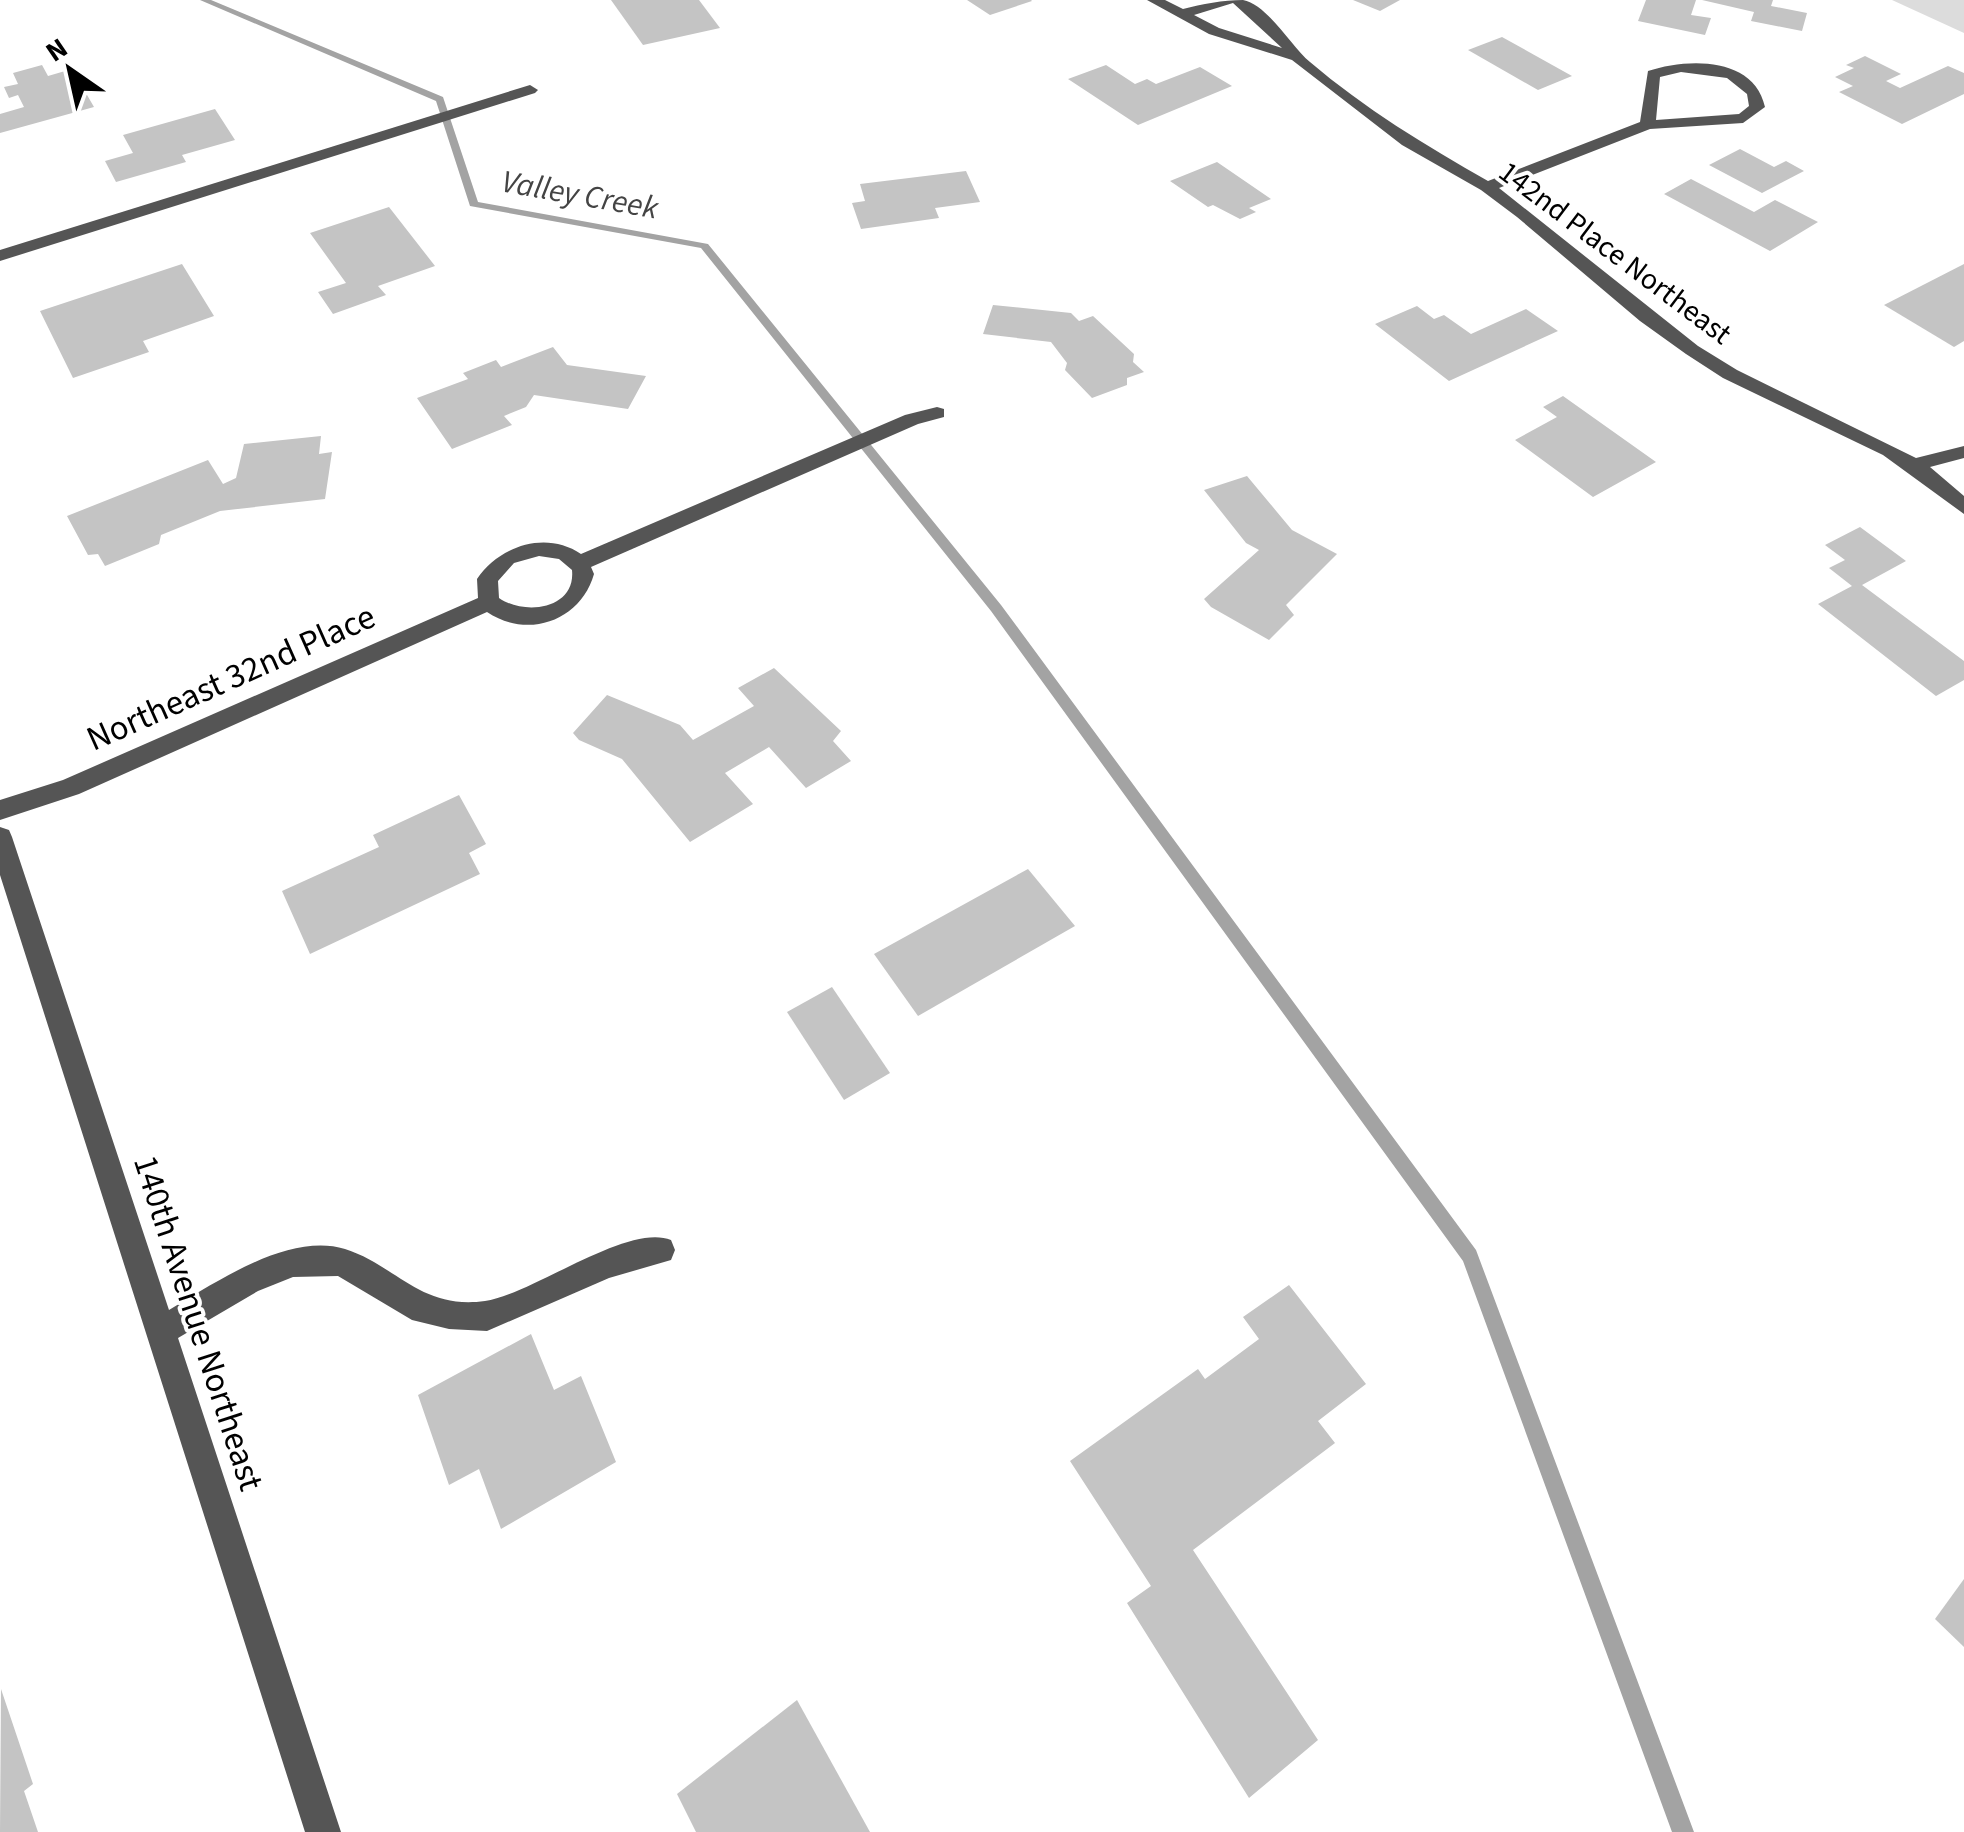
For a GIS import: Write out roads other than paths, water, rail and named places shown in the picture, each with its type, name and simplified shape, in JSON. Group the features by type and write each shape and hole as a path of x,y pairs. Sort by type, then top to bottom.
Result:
{"street":[{"name":"142nd Place Northeast","path":"1154,0 1214,31 1293,56 1408,142 1487,187 1692,350 1730,374 1890,450 1964,507"},
{"path":"1180,15 1229,0"},
{"name":"142nd Place Northeast","path":"1238,0 1277,32 1293,56"},
{"path":"1487,187 1648,125 1743,118 1757,107 1758,100 1748,85 1724,72 1692,66 1663,69 1653,74 1648,125"},
{"path":"0,256 530,90"},
{"path":"580,563 841,450 938,413"},
{"path":"1913,465 1964,452"},
{"path":"556,550 580,563 582,586 576,598 547,615 513,617 488,602 487,579 494,568 523,551 556,550"},
{"name":"Northeast 32nd Place","path":"0,810 70,787 488,602"},
{"name":"140th Avenue Northeast","path":"0,837 323,1832"},
{"path":"162,1331 249,1280 294,1263 341,1262 412,1305 449,1314 487,1316 608,1264 660,1250"}],"waterway":[{"name":"Valley Creek","path":"204,0 440,99 474,204 704,246 996,608 1470,1256 1683,1832"}]}
